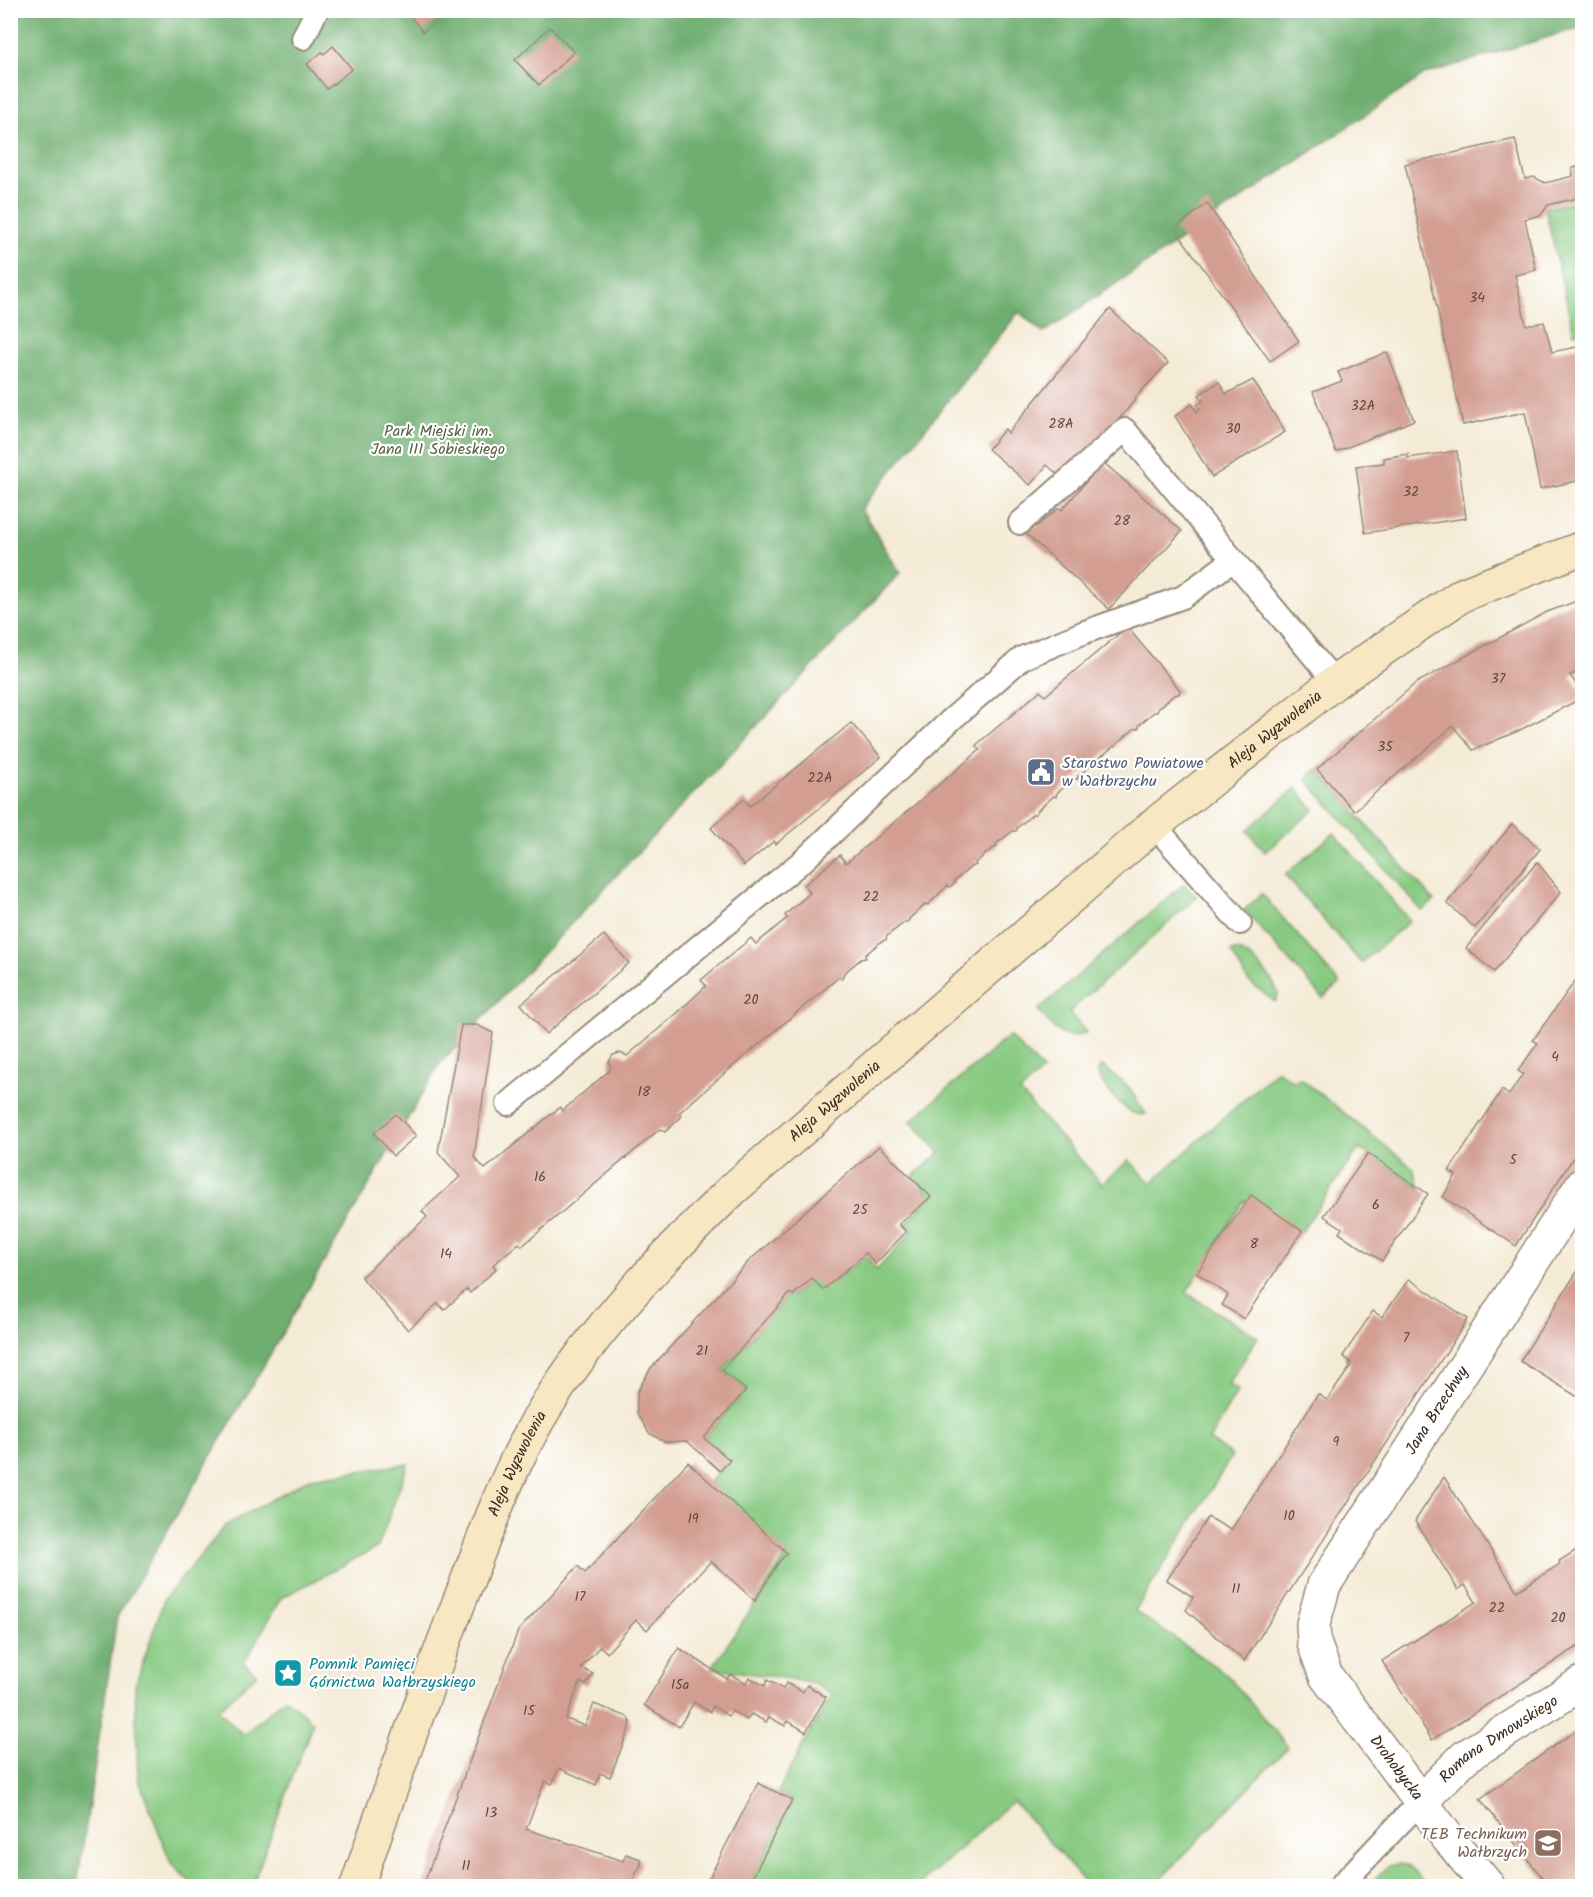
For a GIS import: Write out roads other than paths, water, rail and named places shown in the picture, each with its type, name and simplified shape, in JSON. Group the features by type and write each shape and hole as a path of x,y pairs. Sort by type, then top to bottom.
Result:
{"street":[{"name":"Aleja Wyzwolenia","path":"357,1887 425,1689 503,1488 547,1406 605,1324 668,1252 733,1189 1154,825 1335,682 1462,595 1582,548"},
{"name":"Jana Brzechwy","path":"1314,1643 1313,1624 1324,1585 1582,1185"},
{"name":"Drohobycka","path":"1314,1643 1326,1676 1448,1838 1488,1887"},
{"name":"Romana Dmowskiego","path":"1421,1800 1465,1757 1582,1683"}],"lane":[{"path":"303,38 317,10"},
{"path":"1020,523 1125,430 1335,682"},
{"path":"508,1104 806,858 952,719 1022,658 1085,632 1183,597 1233,560"},
{"path":"1154,825 1240,923"},
{"path":"1341,1887 1421,1800"}],"place":[{"name":"Starostwo Powiatowe w Wałbrzychu","path":"1041,772"},
{"name":"Pomnik Pamięci Górnictwa Wałbrzyskiego","path":"288,1673"},
{"name":"TEB Technikum Wałbrzych","path":"1548,1843"}],"park label":[{"name":"Park Miejski im. Jana III Sobieskiego","path":"438,440"}]}
